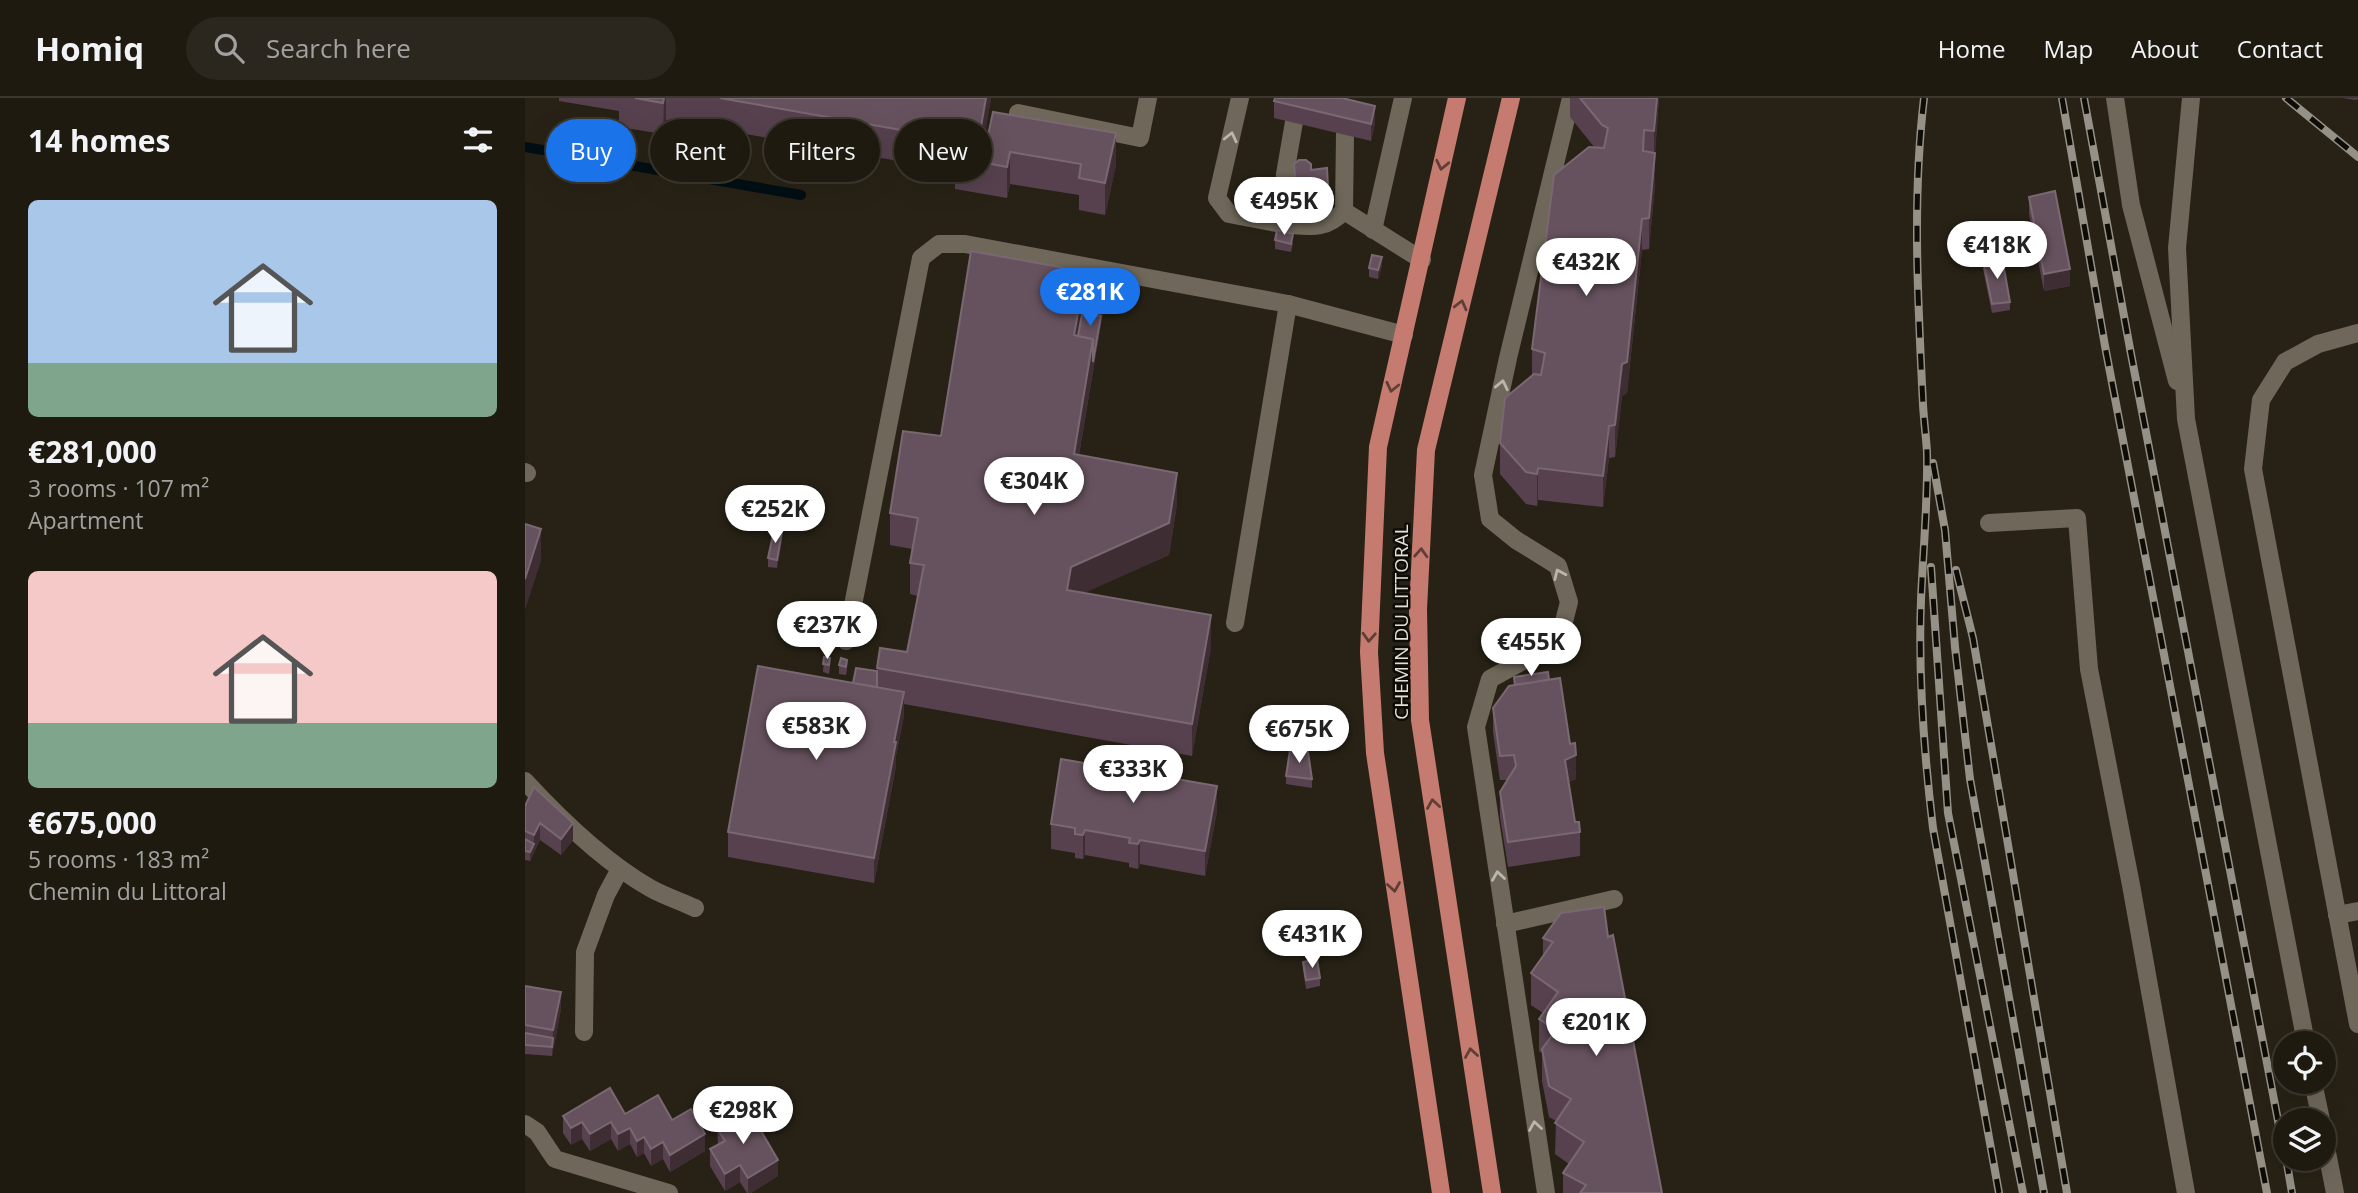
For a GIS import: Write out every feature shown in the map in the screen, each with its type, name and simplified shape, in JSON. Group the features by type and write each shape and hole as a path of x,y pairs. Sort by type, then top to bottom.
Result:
{"main road":[{"name":"CHEMIN DU LITTORAL","path":"1441,1193 1375,753 1369,652 1378,447 1457,98"},
{"name":"CHEMIN DU LITTORAL","path":"1492,1193 1420,720 1418,609 1426,450 1511,98"}],"street":[{"path":"1018,113 1140,138 1148,98"},
{"path":"1240,98 1217,198 1229,214 1282,224 1311,226 1332,223 1344,211 1345,134"},
{"path":"1373,230 1403,98"},
{"path":"1546,1193 1476,727 1490,679 1559,641 1569,602 1558,566 1516,540 1490,519 1483,475 1508,358 1571,98"},
{"path":"2115,98 2131,205 2186,419 2304,1031"},
{"path":"2186,419 2177,248 2191,98"},
{"path":"1282,224 1285,174 1294,122"},
{"path":"1344,211 1422,260"},
{"path":"846,641 921,258 939,244 965,244 1288,304 1404,335"},
{"path":"1235,623 1288,304"},
{"path":"2358,333 2318,344 2285,362 2261,400 2253,469 2358,1024"},
{"path":"1989,523 2077,518 2089,669 2186,1193"},
{"path":"525,781 547,805 620,869 652,889 695,908"},
{"path":"584,1032 585,952 606,895 620,869"},
{"path":"1505,924 1615,899"},
{"path":"2337,915 2358,911"},
{"path":"525,1124 537,1132 555,1159 669,1193"},
{"path":"2331,1171 2335,1193"}],"building":[{"path":"635,98 664,98 663,103"},
{"path":"720,98 986,98 982,119 894,119 894,129 880,126 880,119 839,119"},
{"path":"1275,98 1342,98 1375,106 1371,124 1274,101"},
{"path":"1580,98 1657,98 1654,131 1644,130 1643,151 1655,153 1649,218 1642,219 1627,362 1622,364 1615,425 1609,426 1603,476 1538,468 1537,474 1526,472 1500,443 1505,398 1534,374 1541,375 1545,353 1532,349 1554,175 1589,147 1604,148 1608,128 1602,125"},
{"path":"993,112 1116,133 1105,183 1079,178 1081,164 1010,152 1007,167 992,164"},
{"path":"1299,160 1306,160 1311,164 1311,170 1327,168 1328,187 1314,189 1313,183 1308,189 1300,190 1296,186 1294,164"},
{"path":"2055,191 2070,269 2044,274 2029,197"},
{"path":"1277,230 1293,234 1291,244 1275,240"},
{"path":"971,251 1104,275 1101,294 1082,291 1074,335 1093,339 1074,454 1177,473 1169,523 1071,567 1067,590 1211,615 1192,724 877,668 880,648 907,652 924,565 910,563 918,518 890,513 903,431 941,436"},
{"path":"1372,255 1382,257 1378,270 1369,268"},
{"path":"2002,257 2010,302 1992,304 1983,261"},
{"path":"1082,314 1101,316 1093,362 1093,339 1078,336"},
{"path":"525,524 541,529 525,579"},
{"path":"774,530 782,532 777,560 768,558"},
{"path":"824,657 830,658 829,665 823,664"},
{"path":"841,658 847,660 846,667 839,665"},
{"path":"758,666 904,692 874,858 728,832"},
{"path":"856,668 877,671 877,687 853,683"},
{"path":"1548,672 1549,680 1515,685 1514,677"},
{"path":"1560,678 1570,744 1575,743 1576,755 1565,760 1575,822 1579,822 1580,832 1508,842 1500,792 1516,766 1514,755 1500,756 1493,708 1509,686"},
{"path":"1290,750 1308,752 1312,779 1286,776"},
{"path":"1061,759 1217,786 1205,851 1140,840 1138,844 1129,843 1130,838 1085,830 1083,835 1075,834 1075,828 1051,824"},
{"path":"534,787 573,823 561,839 540,823 534,835 525,831 525,806"},
{"path":"525,839 534,844 530,852 525,851"},
{"path":"1604,907 1608,937 1613,935 1662,1193 1580,1193 1586,1185 1563,1173 1584,1142 1555,1123 1571,1099 1549,1086 1542,1049 1556,1030 1539,1019 1558,992 1531,973 1553,942 1543,938 1561,913"},
{"path":"1317,959 1320,978 1306,980 1303,962"},
{"path":"525,986 561,992 553,1030 525,1025"},
{"path":"525,1033 553,1038 552,1047 525,1045"},
{"path":"610,1088 625,1114 658,1095 672,1120 691,1109 705,1134 670,1155 663,1142 651,1149 644,1137 637,1141 630,1128 618,1134 611,1122 590,1134 582,1122 571,1128 563,1116"},
{"path":"749,1110 778,1160 748,1178 740,1165 725,1174 710,1149 725,1141 717,1128"}],"waterway":[{"path":"525,147 801,195"}],"railway":[{"path":"1924,98 1917,213 1919,328 1927,452 1920,629 1923,714 1933,828 1999,1193"},
{"path":"2062,98 2105,346 2267,1193"},
{"path":"2084,98 2276,1108"},
{"path":"2286,98 2358,157"},
{"path":"1933,463 1945,530 1970,779 2044,1193"},
{"path":"1931,567 1948,813 2023,1193"},
{"path":"1956,570 1973,638 2067,1193"},
{"path":"2288,1171 2292,1193"}]}
